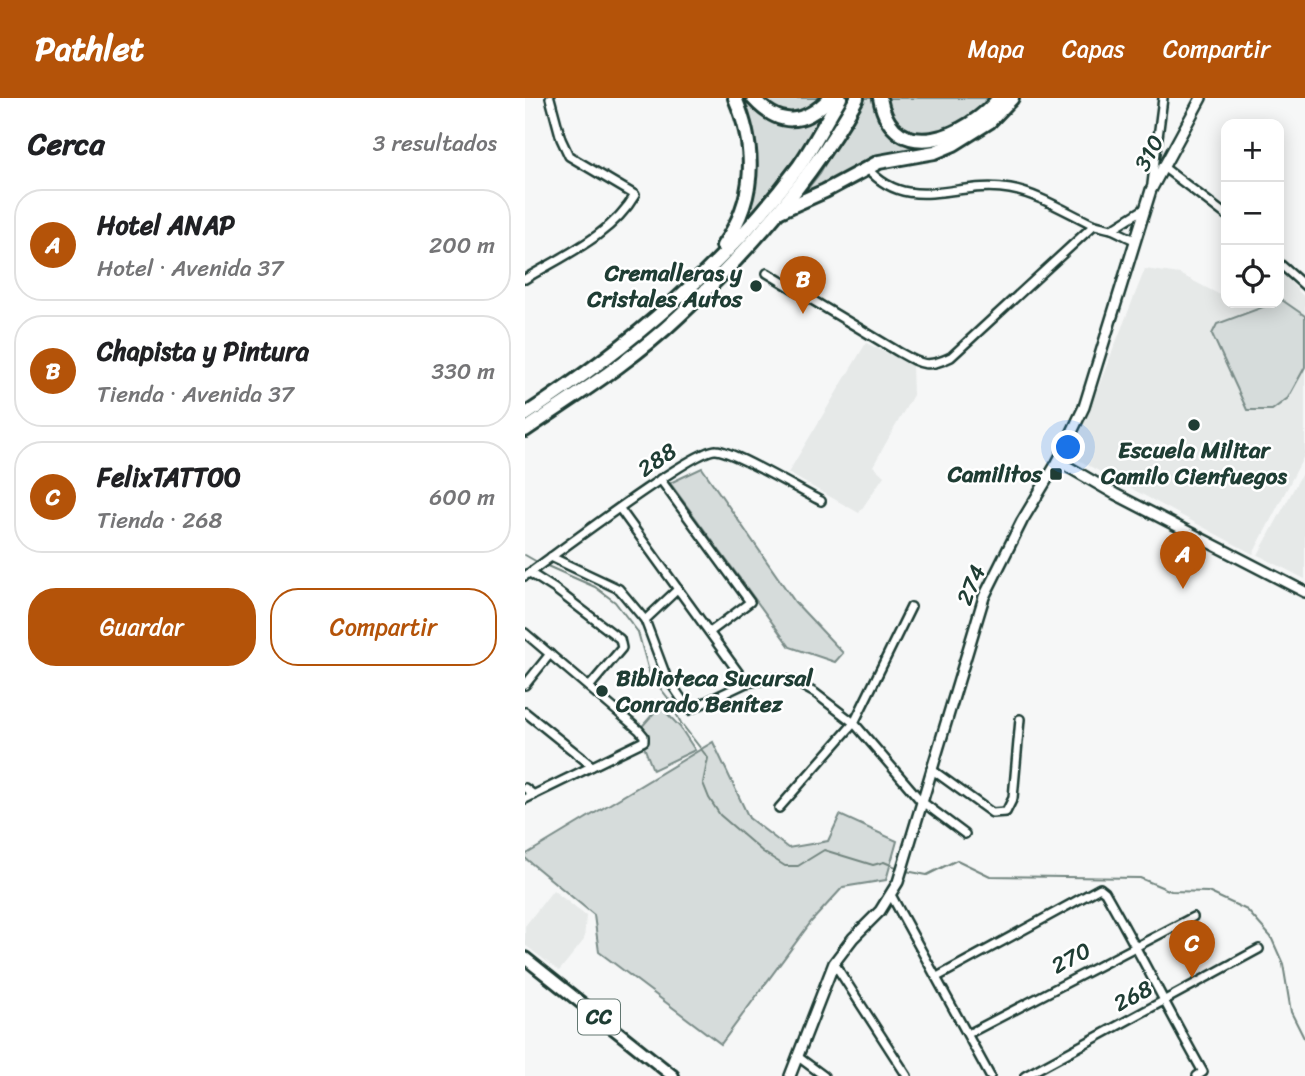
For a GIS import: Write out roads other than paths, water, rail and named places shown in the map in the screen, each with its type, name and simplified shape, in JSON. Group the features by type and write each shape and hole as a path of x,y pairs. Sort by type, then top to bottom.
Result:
{"highway":[{"path":"672,305 733,232 743,207 751,170 750,144 735,98"},
{"path":"753,98 769,114 789,119 809,116 830,98"},
{"path":"525,415 615,353 672,305 743,234 800,165 840,98"},
{"path":"525,430 622,363 678,317 776,213 813,169 856,98"},
{"path":"880,98 884,115 895,128 908,137 928,141 959,131 993,106 999,98"},
{"path":"776,213 879,162 935,152 954,144 989,122 1012,98"}],"main road":[{"name":"CC","path":"525,958 673,1076"}],"street":[{"path":"525,279 594,237 627,210 635,195 569,156 561,139 550,98"},
{"name":"274","path":"790,1076 834,963 853,938 880,911 904,867 921,802 984,597 1022,521 1058,461 1093,383 1151,190 1163,98"},
{"name":"310","path":"1151,190 1202,98"},
{"path":"1163,166 1221,211"},
{"path":"867,168 879,182 899,191 933,194 988,188 1010,189 1046,201 1094,225 1112,229 1135,240"},
{"path":"1112,229 1144,209"},
{"path":"767,273 915,361 935,365 951,357 1094,225"},
{"path":"1284,267 1305,286"},
{"name":"288","path":"530,572 660,479 706,450 727,453 821,501"},
{"path":"1058,461 1115,494 1305,592"},
{"path":"660,479 750,602 710,632"},
{"path":"620,509 747,683"},
{"path":"551,557 619,589 645,620 666,676 689,710 747,683 774,678 793,681 815,693 854,723 921,802 965,834"},
{"path":"530,572 620,639 622,648 589,687"},
{"path":"645,620 678,589"},
{"path":"779,807 854,723 911,607"},
{"path":"525,633 644,736 644,741 525,799"},
{"path":"525,685 550,654"},
{"path":"525,712 592,766"},
{"path":"931,769 992,813 1006,812 1013,798 1020,719"},
{"path":"525,788 534,795"},
{"path":"937,977 1100,888 1136,945 1200,1074"},
{"path":"891,895 990,1076"},
{"name":"270","path":"968,1034 1193,917"},
{"name":"268","path":"1025,1076 1259,949"},
{"path":"834,963 907,1076"},
{"path":"797,1056 824,1076"}],"waterway":[{"path":"525,555 539,563"},
{"path":"545,565 595,587 615,602 638,632 650,675 708,758 703,783 709,798 720,815 763,852 785,866 798,866 824,850 873,865 884,862 898,868"},
{"path":"906,871 927,875 957,860 990,876 1140,878 1171,891 1208,892 1247,910 1271,937 1283,964 1291,1012 1305,1040"}],"place":[{"name":"Cremalleras y Cristales Autos","path":"756,286"},
{"name":"Chapista y Pintura","path":"803,314"},
{"name":"Escuela Militar Camilo Cienfuegos","path":"1194,425"},
{"name":"Camilitos","path":"1056,474"},
{"name":"Hotel ANAP","path":"1183,589"},
{"name":"Biblioteca Sucursal Conrado Benítez","path":"602,691"},
{"name":"FelixTATTOO","path":"1192,978"}]}
